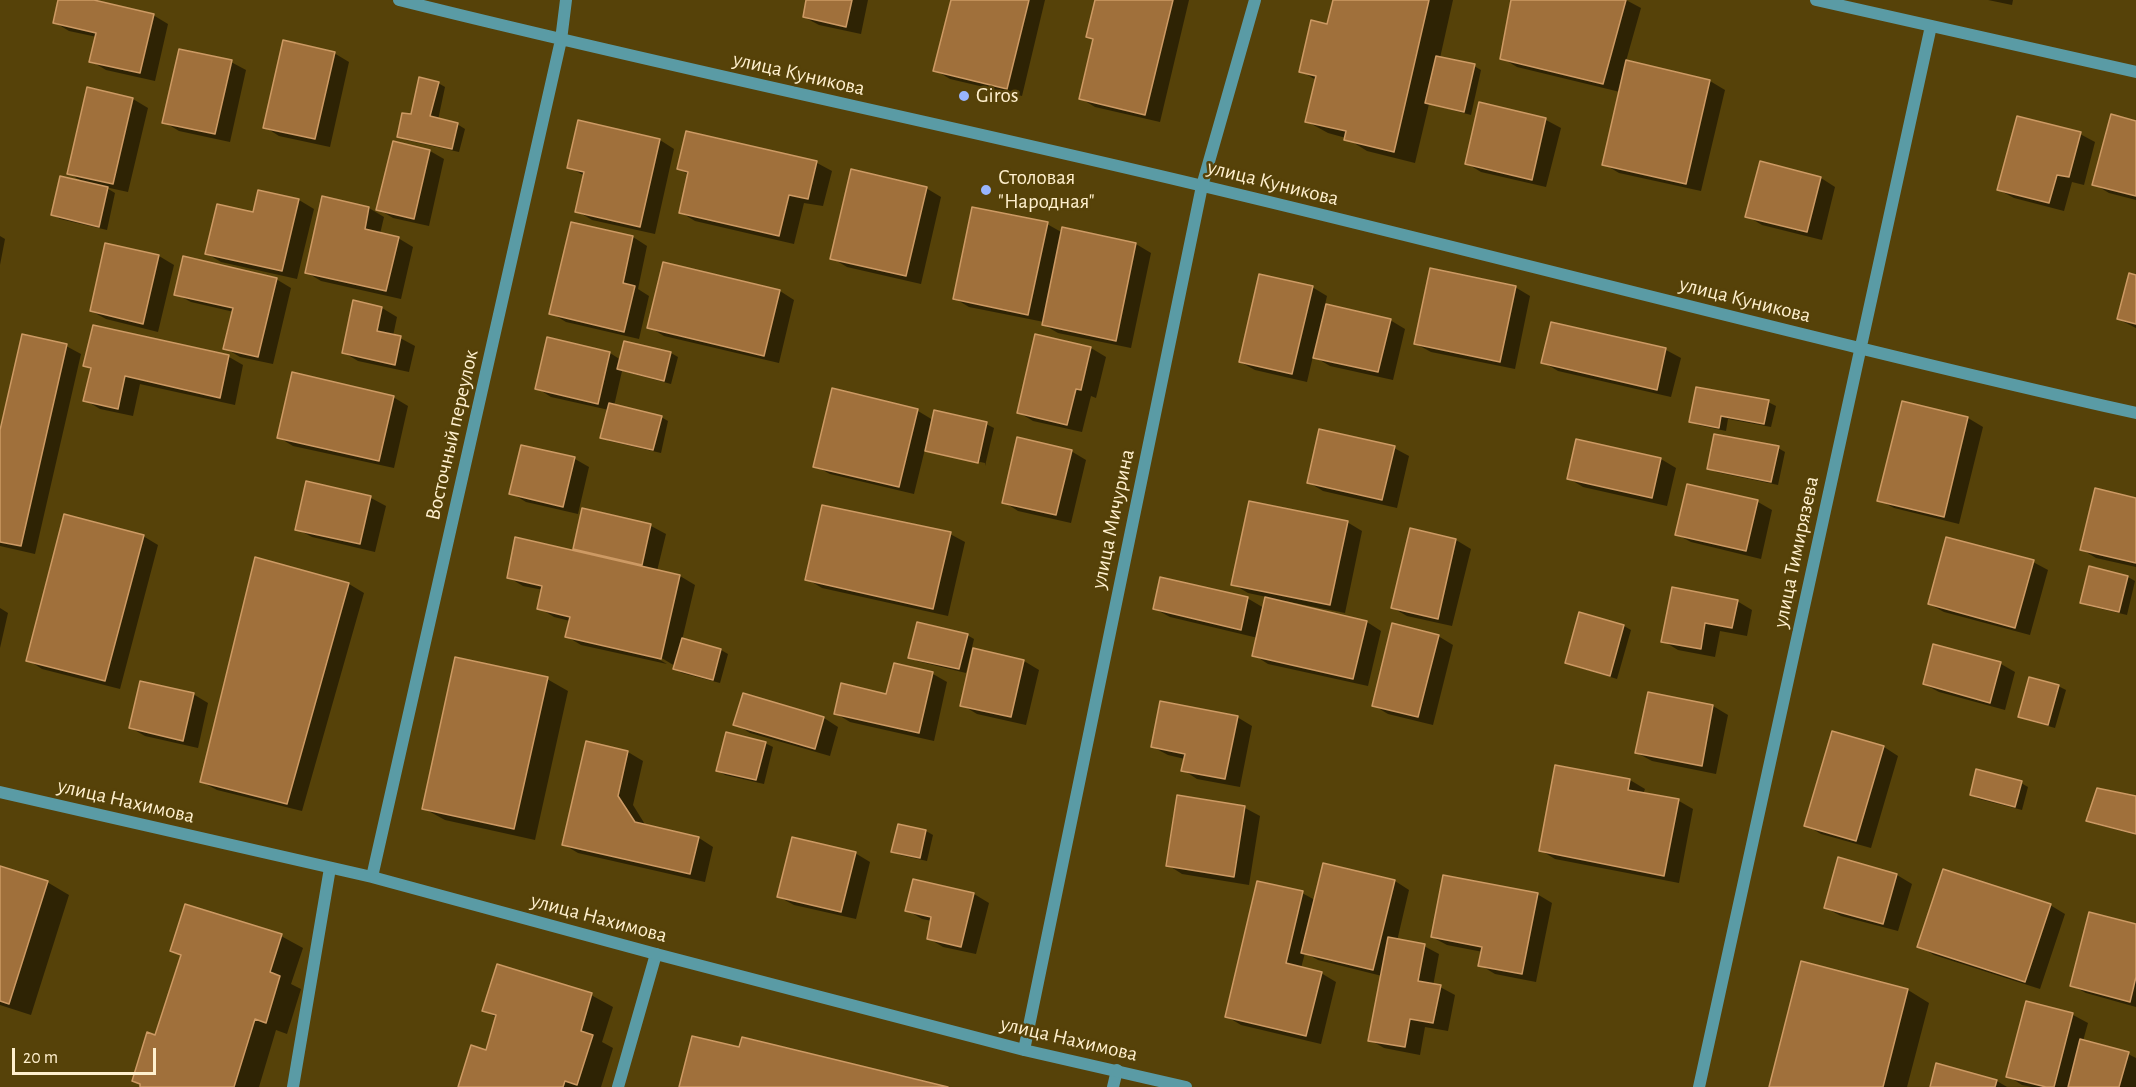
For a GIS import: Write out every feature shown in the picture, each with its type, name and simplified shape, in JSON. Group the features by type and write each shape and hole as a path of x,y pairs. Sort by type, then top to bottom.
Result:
{"street":[{"name":"улица Куникова","path":"399,0 561,40 1202,186 1860,348 2136,413"},
{"name":"Восточный переулок","path":"372,877 561,40 566,0"},
{"name":"улица Мичурина","path":"1024,1050 1202,186 1255,0"},
{"path":"1816,0 2136,72"},
{"name":"улица Тимирязева","path":"1699,1087 1931,26"},
{"name":"улица Нахимова","path":"0,792 372,877 1024,1050 1186,1087"},
{"path":"293,1087 330,868"},
{"path":"618,1087 656,954"},
{"path":"1113,1087 1117,1070"}],"building":[{"path":"58,0 94,0 154,14 140,73 89,62 96,33 53,23"},
{"path":"806,0 852,0 846,27 803,17"},
{"path":"951,0 1029,0 1007,89 933,71"},
{"path":"1095,0 1173,0 1145,115 1079,99 1093,39 1086,37"},
{"path":"1333,0 1429,0 1394,152 1344,140 1346,131 1305,122 1316,76 1299,72 1311,20 1327,24"},
{"path":"1511,0 1626,0 1603,84 1500,59"},
{"path":"283,40 335,52 315,139 263,128"},
{"path":"179,49 232,60 215,134 162,123"},
{"path":"1436,56 1475,64 1464,112 1425,103"},
{"path":"1626,60 1710,80 1686,184 1602,165"},
{"path":"419,77 439,82 430,116 458,123 452,149 397,137 402,113 411,114"},
{"path":"87,87 133,98 113,184 67,174"},
{"path":"1479,102 1546,118 1532,180 1465,164"},
{"path":"2111,114 2136,121 2136,196 2092,185"},
{"path":"2017,116 2081,132 2069,177 2057,175 2049,203 1997,190"},
{"path":"578,120 660,139 640,227 575,212 584,172 567,168"},
{"path":"686,131 817,161 808,199 789,195 779,236 679,213 688,172 677,169"},
{"path":"393,141 430,150 414,219 376,210"},
{"path":"1760,161 1821,177 1807,232 1745,217"},
{"path":"851,169 927,187 906,276 830,259"},
{"path":"60,176 108,187 99,227 51,215"},
{"path":"258,190 299,199 282,271 205,254 217,204 253,212"},
{"path":"322,196 369,207 365,229 399,237 386,291 305,273"},
{"path":"972,207 1048,222 1028,315 953,299"},
{"path":"571,222 633,236 623,283 635,286 624,332 549,314"},
{"path":"1062,227 1136,243 1116,341 1042,325"},
{"path":"105,243 159,255 143,324 90,311"},
{"path":"183,256 277,278 258,357 223,349 233,308 174,295"},
{"path":"663,262 780,290 764,356 647,328"},
{"path":"1430,268 1516,286 1500,362 1414,344"},
{"path":"2129,273 2136,275 2136,324 2117,319"},
{"path":"1259,274 1313,286 1292,374 1239,362"},
{"path":"353,300 382,307 377,331 401,336 395,365 342,353"},
{"path":"1326,304 1391,319 1378,372 1313,358"},
{"path":"1551,322 1666,348 1657,390 1541,363"},
{"path":"93,325 229,355 220,398 125,376 118,409 83,401 91,368 83,366"},
{"path":"22,334 67,344 21,546 0,542 0,430"},
{"path":"1035,334 1091,347 1081,390 1076,389 1067,425 1017,413"},
{"path":"547,337 610,352 598,404 535,389"},
{"path":"624,341 671,352 664,381 617,369"},
{"path":"292,372 394,396 379,461 277,438"},
{"path":"1696,387 1769,400 1764,424 1721,416 1719,428 1689,422"},
{"path":"832,388 918,409 899,487 813,467"},
{"path":"1902,401 1968,417 1944,517 1877,501"},
{"path":"609,403 662,416 653,450 600,438"},
{"path":"934,410 987,422 978,463 925,451"},
{"path":"1319,429 1395,446 1382,500 1307,483"},
{"path":"1714,434 1779,446 1771,482 1707,469"},
{"path":"1017,437 1072,450 1056,515 1002,503"},
{"path":"1576,439 1661,458 1652,498 1567,479"},
{"path":"521,445 575,457 563,507 509,494"},
{"path":"306,481 371,496 360,544 295,530"},
{"path":"1687,484 1758,500 1746,551 1675,535"},
{"path":"2095,488 2136,498 2136,563 2080,550"},
{"path":"1249,501 1348,521 1330,605 1231,585"},
{"path":"822,505 951,532 933,609 805,580"},
{"path":"582,508 651,524 642,565 573,549"},
{"path":"64,514 144,535 105,681 26,661"},
{"path":"1410,528 1456,539 1438,619 1391,608"},
{"path":"515,537 680,575 661,659 565,637 570,617 537,609 542,586 507,578"},
{"path":"1946,537 2034,560 2015,628 1928,604"},
{"path":"255,557 349,583 287,804 200,782"},
{"path":"2089,566 2128,576 2119,612 2080,603"},
{"path":"1160,577 1248,597 1241,630 1153,609"},
{"path":"1672,587 1738,600 1732,628 1705,623 1701,649 1661,642"},
{"path":"1265,597 1367,621 1353,679 1252,656"},
{"path":"1579,612 1624,625 1610,676 1565,663"},
{"path":"917,622 968,634 959,669 908,658"},
{"path":"1392,623 1439,635 1418,717 1372,706"},
{"path":"682,638 721,649 713,680 673,669"},
{"path":"1933,644 2001,662 1990,703 1923,684"},
{"path":"973,648 1024,660 1011,717 960,706"},
{"path":"455,657 548,677 514,829 422,809"},
{"path":"894,663 933,672 919,733 834,714 841,683 886,694"},
{"path":"2029,677 2059,685 2048,725 2018,717"},
{"path":"140,681 194,693 183,741 129,728"},
{"path":"1648,692 1713,705 1702,766 1635,753"},
{"path":"743,693 824,717 815,749 733,725"},
{"path":"1160,701 1238,716 1225,779 1181,771 1185,754 1151,747"},
{"path":"1832,731 1884,746 1856,841 1804,826"},
{"path":"726,732 766,742 756,780 716,771"},
{"path":"586,741 628,751 618,796 635,822 699,837 690,874 562,845"},
{"path":"1555,765 1630,779 1628,790 1679,799 1664,876 1539,851"},
{"path":"1976,769 2022,781 2015,807 1970,795"},
{"path":"2097,788 2136,796 2136,834 2086,821"},
{"path":"1177,795 1245,806 1234,877 1166,866"},
{"path":"898,824 926,830 920,858 891,852"},
{"path":"792,837 856,852 841,912 777,897"},
{"path":"1838,857 1897,874 1883,924 1824,908"},
{"path":"1323,863 1395,880 1373,970 1301,953"},
{"path":"0,866 48,881 9,1004 0,1001"},
{"path":"1943,869 2051,904 2025,982 1917,947"},
{"path":"1443,875 1538,893 1522,974 1478,966 1482,947 1431,937"},
{"path":"913,879 974,893 961,947 927,939 931,917 905,911"},
{"path":"1257,881 1303,891 1286,963 1322,972 1306,1036 1225,1017"},
{"path":"185,904 282,934 270,972 280,976 266,1023 255,1019 234,1087 140,1087 140,1084 132,1081 147,1032 155,1035 181,955 170,951"},
{"path":"2089,912 2136,924 2136,977 2130,1002 2070,986"},
{"path":"1388,937 1425,944 1418,981 1441,985 1433,1023 1410,1019 1405,1047 1368,1041"},
{"path":"1801,961 1908,989 1883,1087 1769,1087"},
{"path":"497,964 592,993 581,1031 593,1035 577,1085 565,1081 563,1087 458,1087 471,1045 486,1050 496,1015 482,1011"},
{"path":"2026,1001 2073,1013 2054,1087 2006,1077"},
{"path":"692,1036 739,1047 742,1037 948,1087 679,1087"},
{"path":"2080,1039 2129,1052 2119,1087 2068,1087"},
{"path":"1936,1063 1997,1080 1995,1087 1930,1087"}],"place":[{"name":"Giros","path":"964,96"},
{"name":"Столовая \"Народная\"","path":"986,190"}]}
